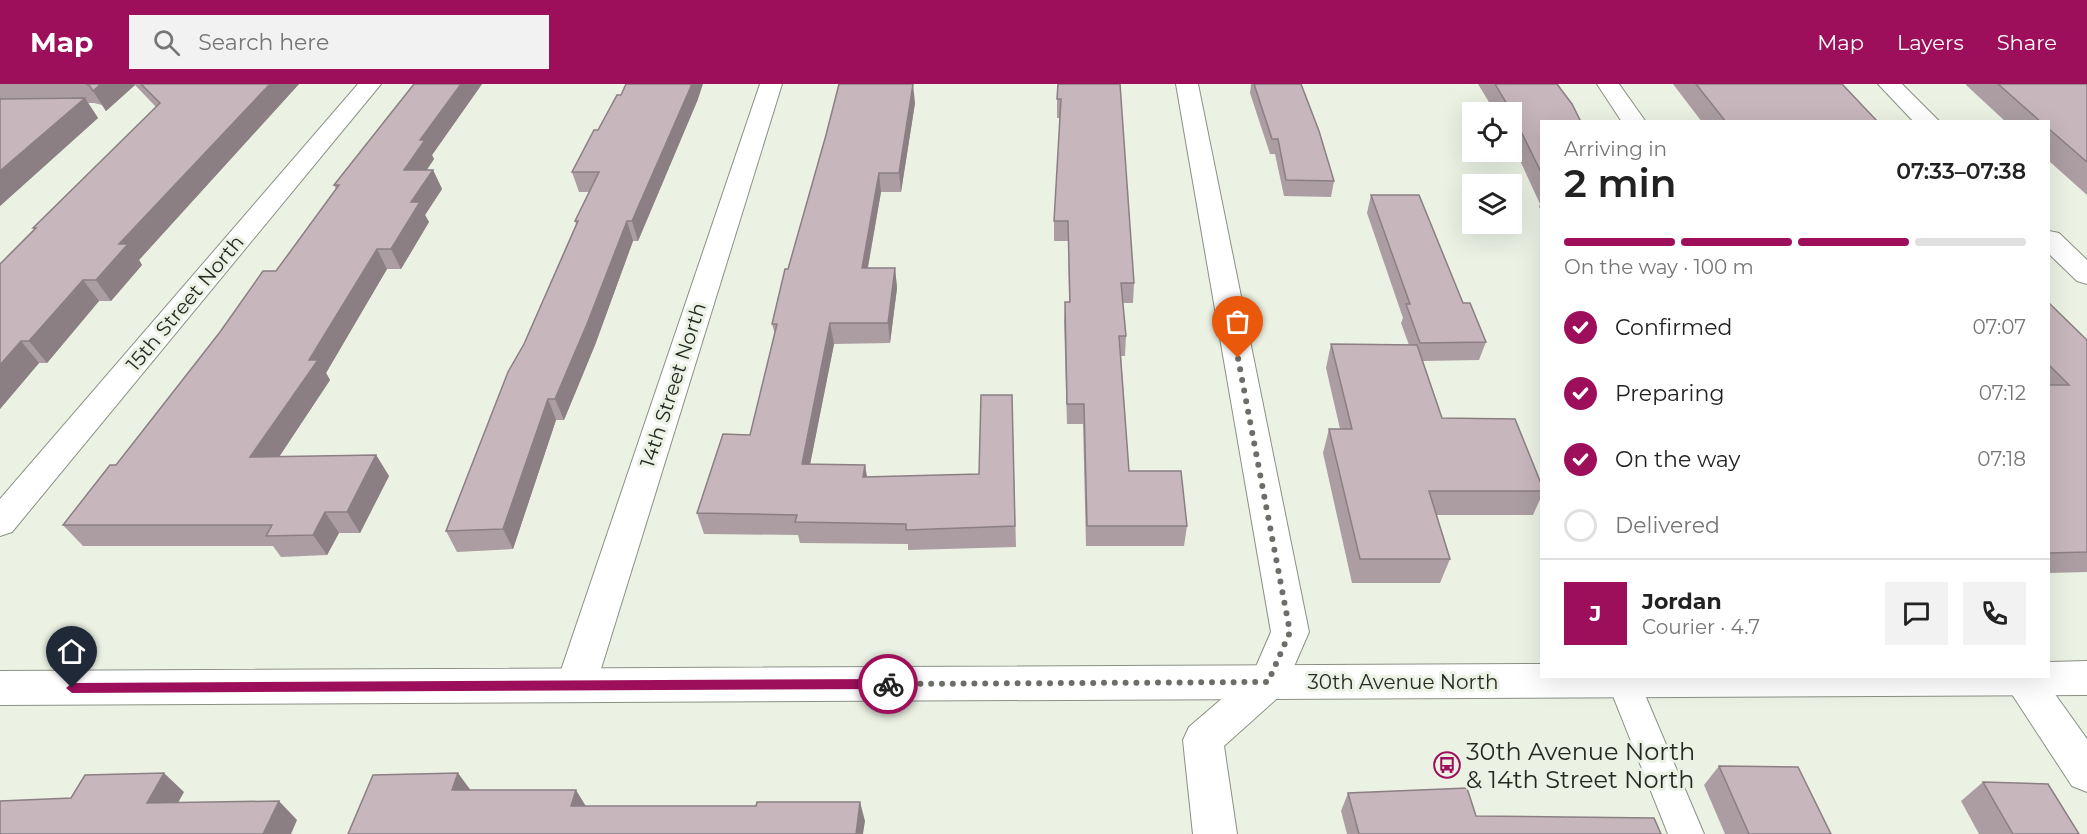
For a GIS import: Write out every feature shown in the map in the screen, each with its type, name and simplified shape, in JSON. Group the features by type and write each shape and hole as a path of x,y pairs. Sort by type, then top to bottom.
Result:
{"street":[{"name":"15th Street North","path":"0,523 370,84"},
{"name":"14th Street North","path":"576,685 771,84"},
{"path":"1187,84 1290,632 1268,682 1203,740 1215,834"},
{"path":"1608,84 1633,120"},
{"path":"1889,84 1926,120"},
{"path":"2050,239 2087,275"},
{"name":"30th Avenue North","path":"2050,677 2087,678"},
{"name":"30th Avenue North","path":"0,688 1920,678"},
{"path":"2020,678 2087,773"}],"lane":[{"path":"1623,681 1686,834"}],"building":[{"path":"86,84 101,84 93,91"},
{"path":"141,84 270,84 119,244 128,244 96,280 83,280 29,341 21,341 0,365 0,264 36,228 33,228 160,103"},
{"path":"414,84 461,84 420,140 425,140 404,170 433,170 411,202 420,202 391,249 377,249 309,360 318,360 250,457 376,455 347,512 325,512 313,535 266,536 272,525 63,525 110,465 116,465 220,332 263,271 276,271 339,185 334,185"},
{"path":"626,84 692,84 632,221 627,221 555,399 548,399 503,529 446,531 508,372 524,344 578,221 575,221 599,172 572,172 594,130 598,130 617,95 621,95"},
{"path":"839,84 913,84 899,173 879,173 862,268 895,268 888,323 830,323 802,464 865,465 863,477 979,474 981,395 1012,395 1015,526 906,530 906,524 795,522 797,515 697,513 723,434 750,435 777,324 772,324 785,269 788,269"},
{"path":"1058,84 1120,84 1134,283 1121,283 1126,336 1119,336 1129,471 1181,471 1187,526 1087,526 1084,404 1067,404 1065,302 1070,302 1068,221 1054,221 1061,99 1057,99"},
{"path":"1254,84 1301,84 1319,131 1334,181 1286,180 1278,139 1272,139"},
{"path":"1495,84 1557,84 1572,104 1580,120 1540,120 1540,170 1522,133 1522,102 1506,102"},
{"path":"1696,84 1842,84 1876,120 1724,120"},
{"path":"1998,84 2087,84 2087,162 2050,130 2050,120 2039,120"},
{"path":"85,98 0,171 0,99"},
{"path":"1371,195 1419,195 1463,303 1470,303 1486,342 1420,343 1406,304 1410,304"},
{"path":"2050,304 2087,340 2087,552 2050,553 2050,385 2069,385 2050,366"},
{"path":"1331,344 1417,345 1442,418 1515,419 1540,481 1540,491 1429,491 1450,559 1360,559 1329,429 1352,429"},
{"path":"1719,766 1798,767 1831,834 1749,834"},
{"path":"164,773 147,803 279,801 263,834 0,834 0,801 71,798 85,775"},
{"path":"458,773 452,790 576,790 571,806 756,806 757,802 860,802 856,834 348,834 373,775"},
{"path":"1983,782 2048,784 2079,834 2013,834"},
{"path":"1467,788 1476,816 1654,818 1661,834 1359,834 1348,793"}],"way so far":[{"path":"888,684 1268,682 1290,632 1238,358"}],"place":[{"name":"30th Avenue North & 14th Street North","path":"1447,765"}],"route":[{"path":"72,688 888,684"}]}
